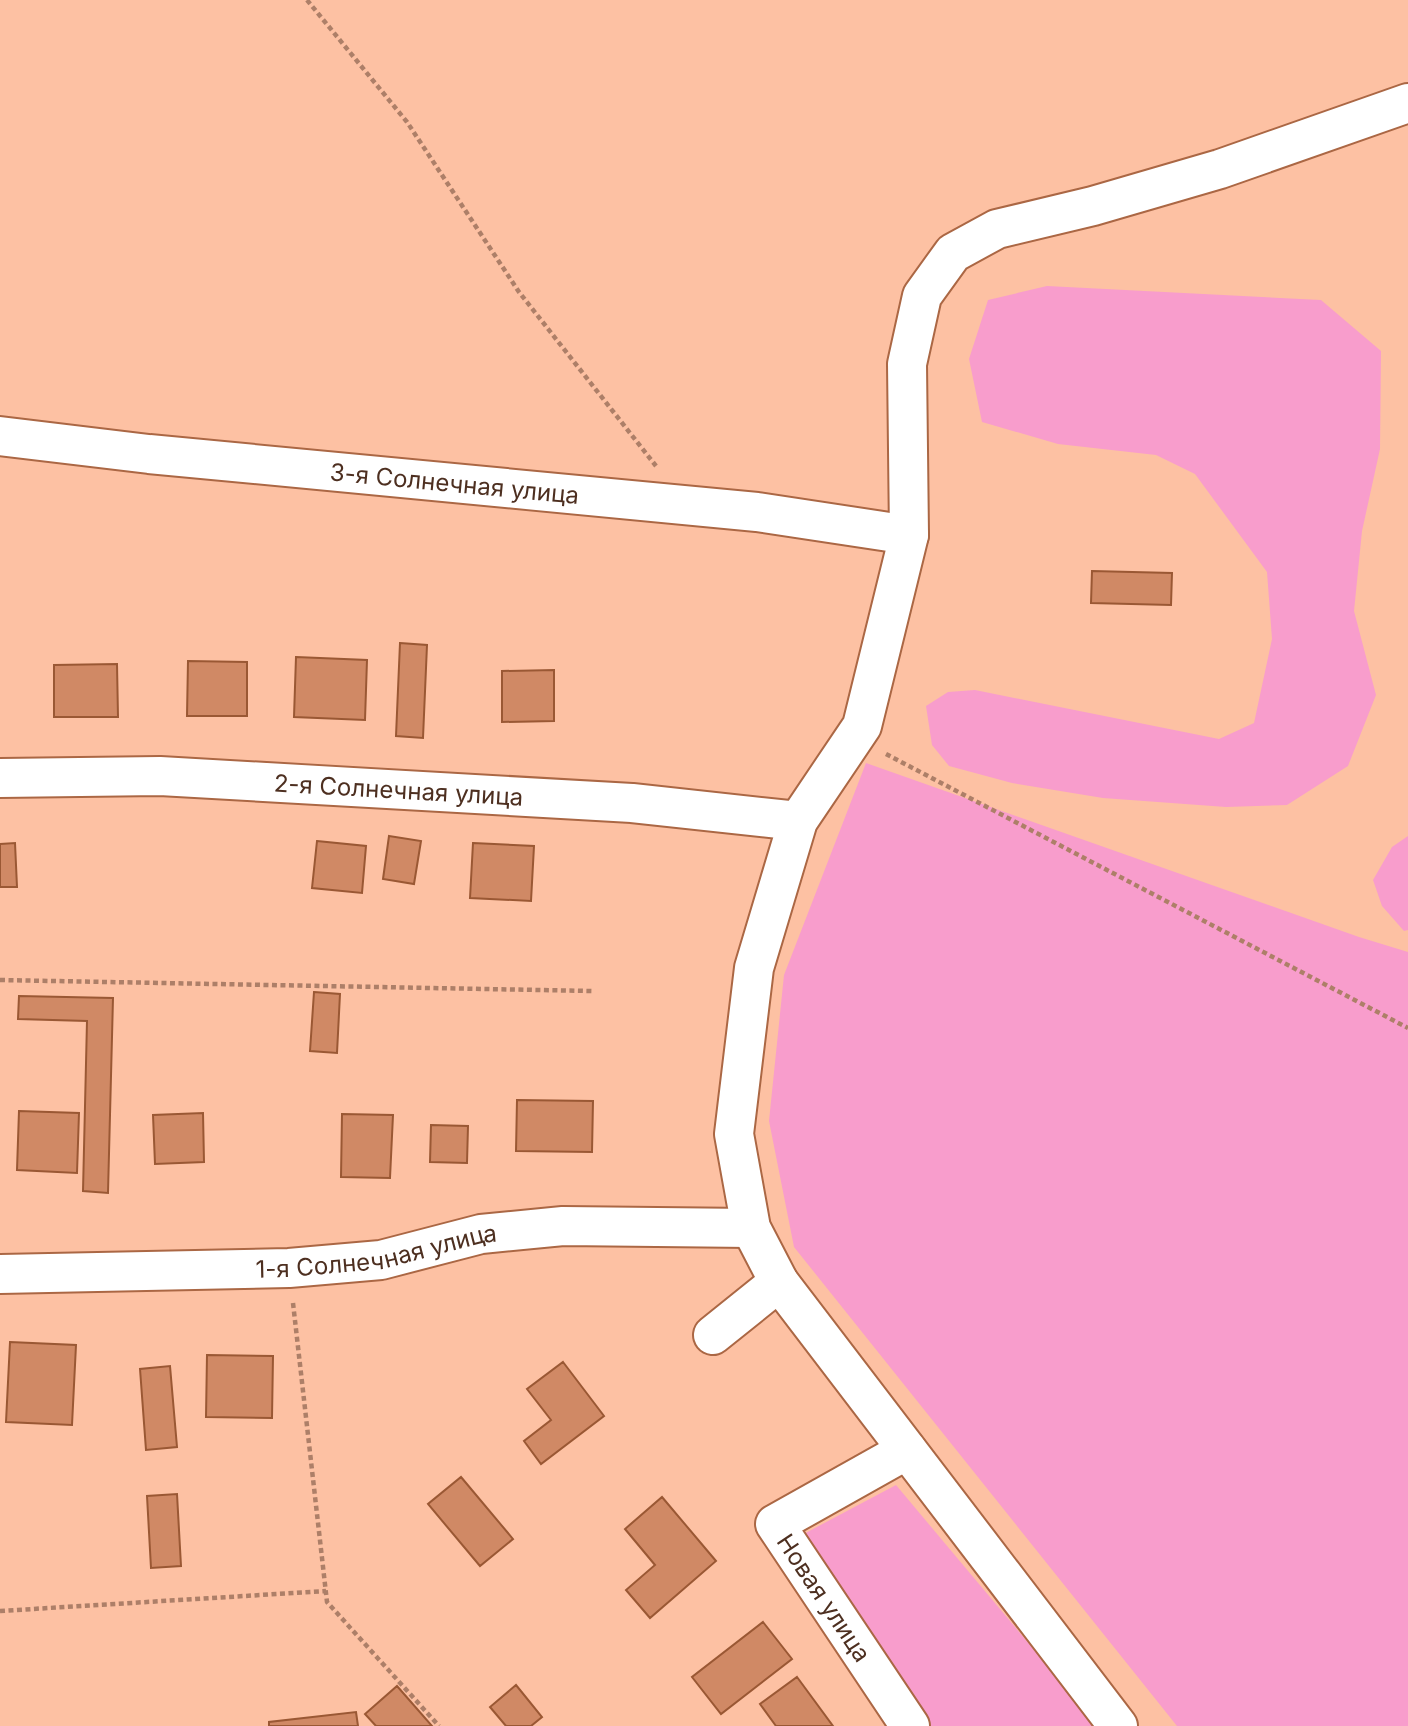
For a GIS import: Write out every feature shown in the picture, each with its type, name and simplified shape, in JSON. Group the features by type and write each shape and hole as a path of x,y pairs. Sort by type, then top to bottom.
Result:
{"street":[{"path":"1118,1726 779,1282 751,1228 734,1134 754,968 798,821 862,726 909,535 908,364 922,296 953,253 997,229 1093,206 1220,169 1408,103"},
{"name":"3-я Солнечная улица","path":"0,436 149,454 757,512 909,535"},
{"name":"2-я Солнечная улица","path":"0,778 160,776 632,803 798,821"},
{"name":"1-я Солнечная улица","path":"0,1274 289,1268 380,1260 481,1234 563,1226 751,1228"},
{"path":"713,1335 779,1282"},
{"name":"Новая улица","path":"907,1450 775,1524 910,1726"}],"path":[{"path":"307,0 407,122 519,292 687,505"},
{"path":"854,737 1408,1028"},
{"path":"0,980 593,991"},
{"path":"289,1268 327,1602 439,1726"},
{"path":"0,1611 326,1591"}],"shaded area":[{"path":"1047,286 1321,300 1381,351 1380,449 1362,531 1354,611 1376,695 1348,766 1287,805 1226,807 1103,798 1012,783 949,766 932,745 926,706 948,692 975,690 1219,739 1254,723 1272,639 1267,572 1195,474 1156,455 1058,444 982,422 969,359 988,300"},
{"path":"866,763 1408,952 1408,1726 1177,1726 794,1247 769,1121 784,975"},
{"path":"1408,836 1408,930 1404,931 1382,906 1373,880 1392,847"},
{"path":"896,1485 1098,1726 926,1726 798,1537"}],"building":[{"path":"1092,571 1172,573 1171,605 1091,603"},
{"path":"400,643 427,645 423,738 396,736"},
{"path":"296,657 367,660 365,720 294,717"},
{"path":"188,661 247,662 247,716 187,716"},
{"path":"117,664 118,717 54,717 54,665"},
{"path":"554,670 554,721 502,722 502,671"},
{"path":"389,836 421,841 414,884 383,879"},
{"path":"317,841 366,846 362,893 312,888"},
{"path":"15,843 17,887 0,887 0,844"},
{"path":"473,843 534,846 531,901 470,898"},
{"path":"314,992 340,994 337,1053 310,1051"},
{"path":"19,996 113,998 108,1193 83,1191 87,1021 18,1019"},
{"path":"517,1100 593,1101 592,1152 516,1151"},
{"path":"19,1111 79,1113 77,1173 17,1170"},
{"path":"203,1113 204,1162 155,1164 153,1115"},
{"path":"342,1114 393,1115 390,1178 341,1177"},
{"path":"431,1125 468,1126 467,1163 430,1162"},
{"path":"10,1342 76,1345 72,1425 6,1422"},
{"path":"207,1355 273,1356 272,1418 206,1417"},
{"path":"563,1362 604,1416 541,1464 524,1441 551,1420 527,1389"},
{"path":"170,1366 177,1447 146,1450 140,1369"},
{"path":"461,1477 513,1539 480,1566 428,1504"},
{"path":"177,1494 181,1566 151,1568 147,1496"},
{"path":"662,1497 716,1561 650,1618 626,1590 655,1565 625,1529"},
{"path":"763,1622 792,1659 721,1714 692,1677"},
{"path":"797,1677 833,1726 776,1726 760,1704"},
{"path":"516,1685 542,1717 531,1726 506,1726 490,1707"},
{"path":"397,1686 432,1726 376,1726 365,1714"},
{"path":"356,1712 358,1726 269,1726 269,1722"}]}
